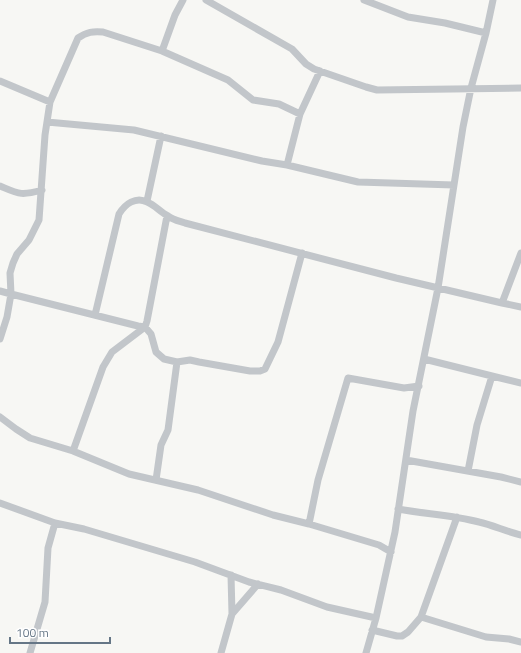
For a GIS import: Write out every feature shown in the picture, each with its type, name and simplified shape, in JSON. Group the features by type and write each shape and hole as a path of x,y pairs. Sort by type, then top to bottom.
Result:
{"street":[{"path":"162,51 175,16 183,0"},
{"path":"206,0 292,49 306,64 320,71 366,87 378,90 521,88"},
{"path":"364,0 408,17 445,23 486,33"},
{"path":"366,653 376,618 391,552 413,411 438,288 463,127 493,0"},
{"path":"0,339 10,306 10,273 13,263 36,228 40,211 50,102 78,38 85,33 93,31 103,32 162,51 228,80 253,100 279,104 300,114"},
{"path":"287,165 300,114 320,71"},
{"path":"0,80 50,102"},
{"path":"47,122 117,128 161,136 254,159 287,165 358,182 454,185"},
{"path":"147,202 161,136"},
{"path":"0,186 24,195 42,190"},
{"path":"95,315 119,214 123,207 133,201 139,200 147,202 167,216 185,223 438,288 521,307"},
{"path":"73,451 103,367 108,358 112,352 144,327 147,321 167,216"},
{"path":"0,291 144,327 151,334 156,352 164,358 177,362 190,360 250,371 260,371 265,369 278,342 302,253"},
{"path":"502,303 521,253"},
{"path":"424,359 521,383"},
{"path":"156,480 161,445 168,430 177,362"},
{"path":"468,471 477,425 492,376"},
{"path":"309,524 318,480 348,378 404,388 419,386"},
{"path":"0,417 30,438 73,451 129,474 198,490 272,514 379,545 391,552"},
{"path":"406,460 521,482"},
{"path":"0,503 55,523 195,562 258,584 282,590 328,607 376,618"},
{"path":"398,508 480,522 521,535"},
{"path":"372,630 402,636 408,632 421,617 457,517"},
{"path":"30,653 47,592 48,548 55,523"},
{"path":"221,653 232,614 231,575"},
{"path":"232,614 258,584"},
{"path":"421,617 486,637 509,639 521,642"}]}
